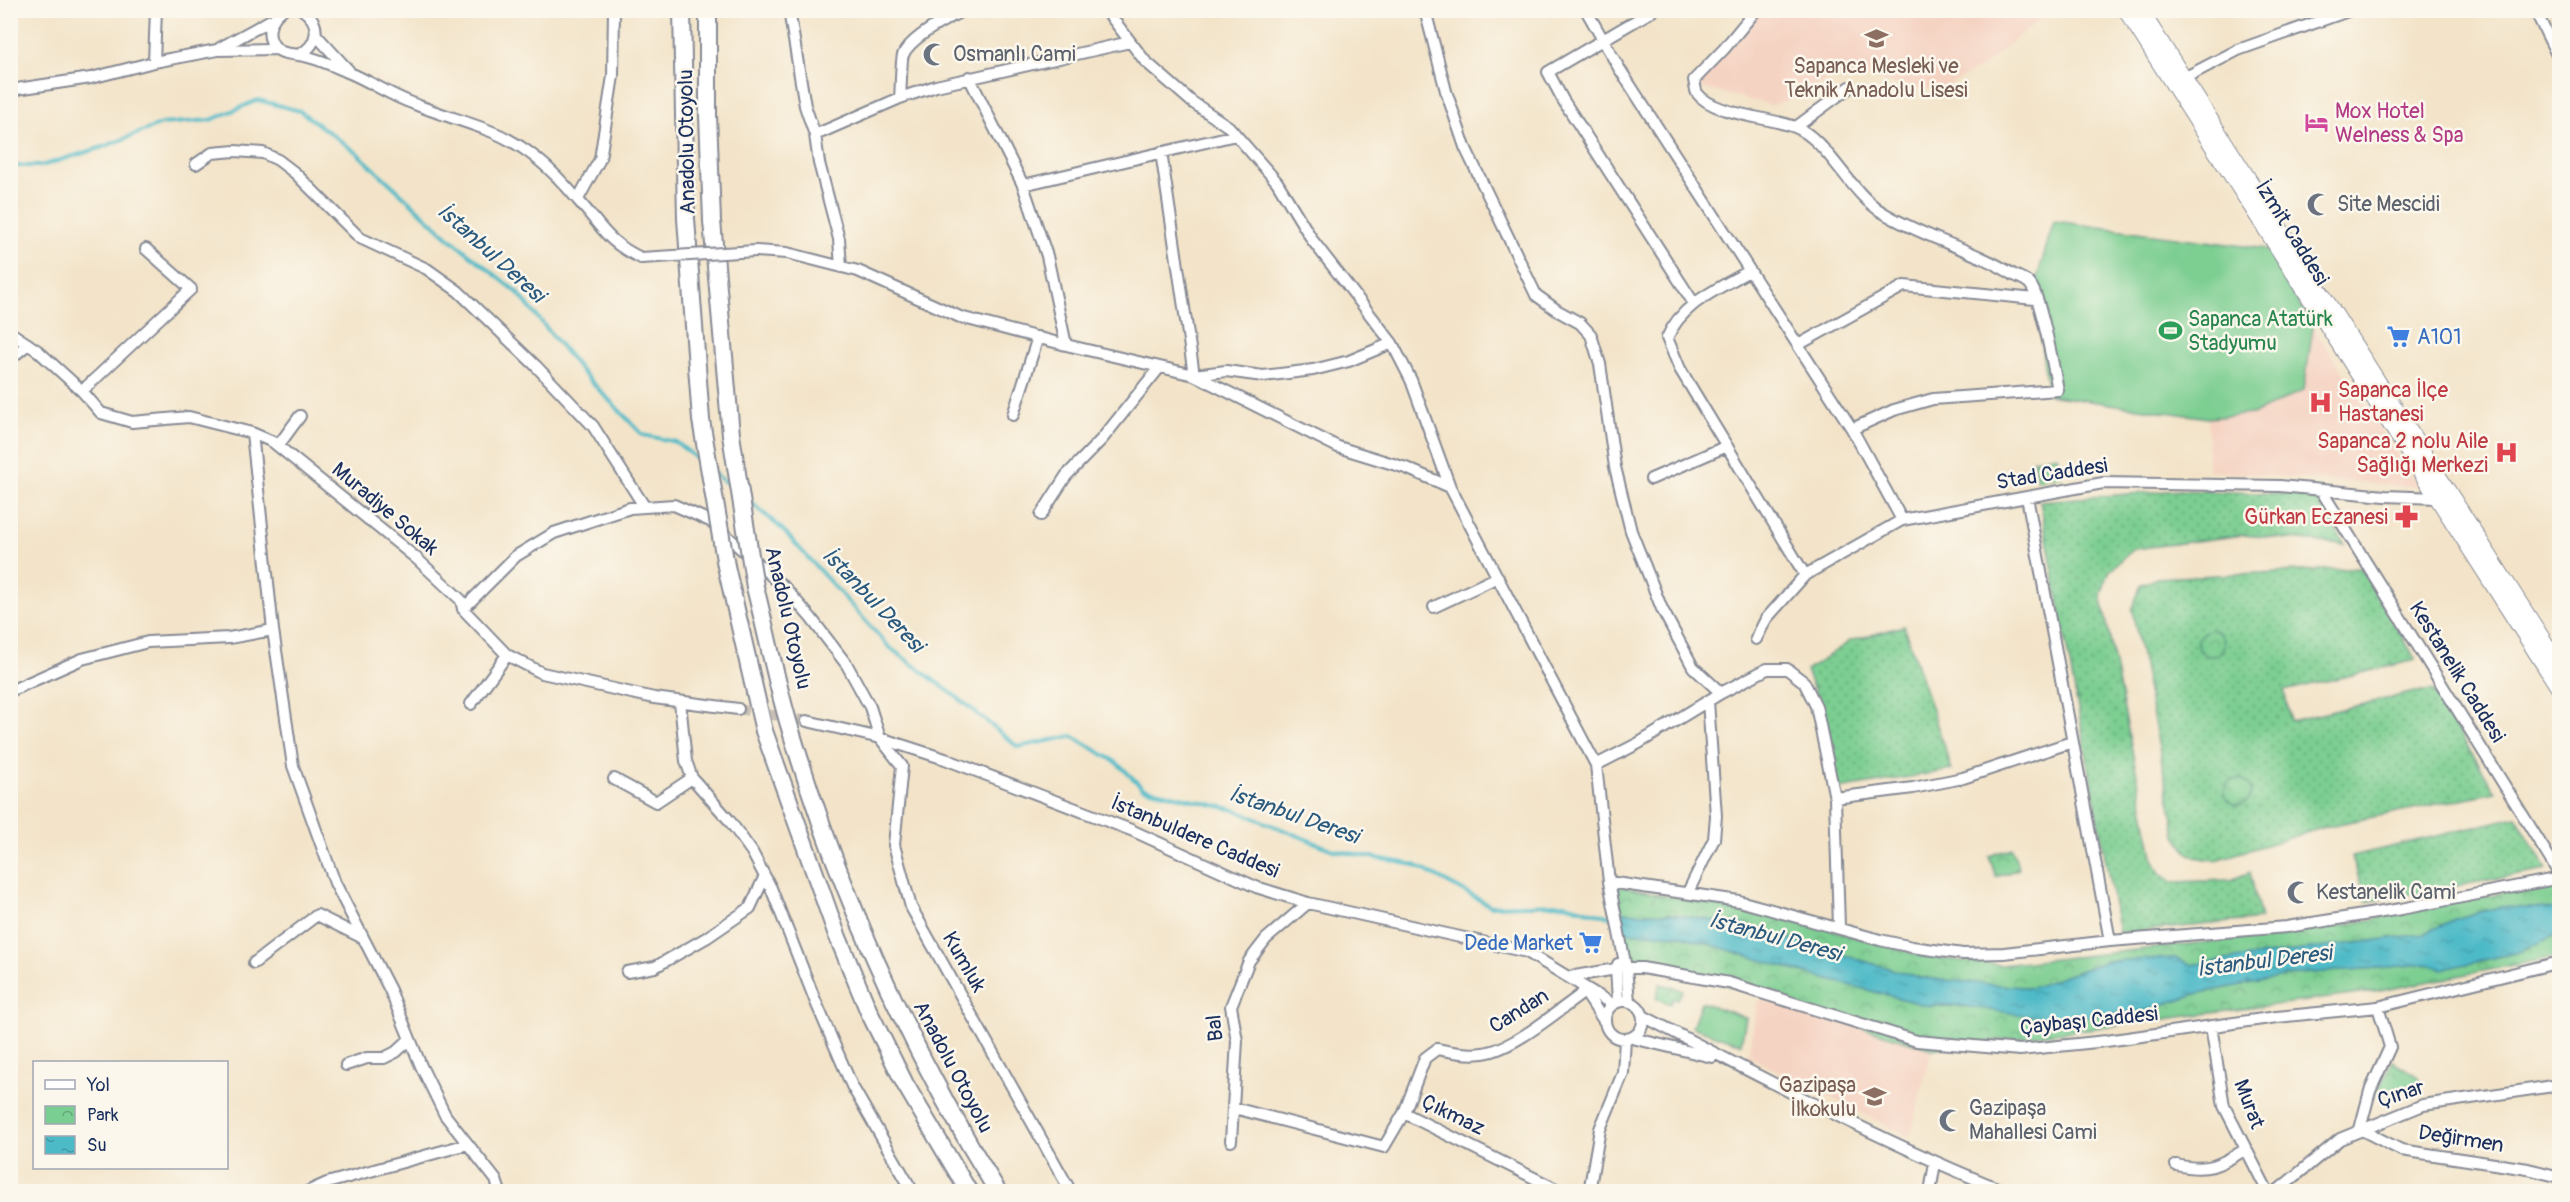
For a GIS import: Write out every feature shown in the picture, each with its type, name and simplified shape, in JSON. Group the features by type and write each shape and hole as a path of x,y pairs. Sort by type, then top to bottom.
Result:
{"highway":[{"name":"Anadolu Otoyolu","path":"682,10 686,219 701,420 726,567 764,731 837,935 869,1012 905,1084 969,1191"},
{"name":"Anadolu Otoyolu","path":"708,10 708,115 712,221 731,435 755,587 790,728 860,925 892,1002 968,1144 998,1191"}],"main road":[{"name":"İzmit Caddesi","path":"2125,10 2559,691"},
{"name":"İzmit Caddesi","path":"2141,10 2559,665"}],"street":[{"path":"154,62 156,10"},
{"path":"217,50 272,20 282,10"},
{"path":"303,10 315,29 351,73"},
{"path":"10,90 91,78 154,62 217,50 276,49 290,55 298,54 311,46 317,10"},
{"path":"578,199 600,159 613,76 614,10"},
{"path":"789,10 805,106 815,135 819,163 838,239 841,267"},
{"path":"900,98 902,55 913,43 945,19 964,10"},
{"path":"1106,10 1145,61 1192,102 1229,127 1277,182 1313,241 1392,343 1411,380 1450,487 1596,765 1609,882 1622,955 1620,1002"},
{"path":"1425,10 1446,91 1465,147 1526,276 1536,295 1580,323 1591,335 1600,364 1615,467 1631,531 1662,609 1693,667 1721,693"},
{"path":"1586,10 1749,271 1852,429 1902,520"},
{"path":"1654,10 1548,72 1563,100 1693,302"},
{"path":"1756,10 1724,49 1694,80 1696,91 1706,101 1729,110 1796,127 1808,135 1860,193 1881,211 1925,234 2000,266 2030,284 2058,390 1933,399 1894,410 1852,429"},
{"path":"2184,78 2238,50 2351,10"},
{"path":"2535,10 2559,61"},
{"path":"272,20 269,35 276,49"},
{"path":"815,135 900,98 969,77 1130,42"},
{"path":"298,54 351,73 411,103 510,139 533,154 578,199 607,236 620,248 641,258 756,251 787,253 858,271 960,317 1194,375 1338,447 1406,468 1450,487"},
{"path":"969,77 1023,185 1047,256 1066,345"},
{"path":"1796,127 1850,87"},
{"path":"1023,185 1236,135"},
{"path":"196,164 212,153 235,151 263,153 295,173 360,238 427,269 458,291 536,366 593,426 644,506"},
{"path":"1161,152 1194,375"},
{"path":"82,391 191,289 146,249"},
{"path":"1749,271 1693,302 1672,325 1667,338 1680,369 1804,575"},
{"path":"1798,345 1904,286 2035,298"},
{"name":"Muradiye Sokak","path":"10,334 28,344 82,391 101,412 132,422 189,417 252,433 278,446 416,558 461,600 463,609 507,655 542,673 680,702 738,709"},
{"path":"1013,415 1038,337"},
{"path":"1194,375 1226,371 1263,376 1313,370 1349,361 1392,343"},
{"path":"10,359 28,344"},
{"path":"1041,515 1066,476 1102,439 1159,368"},
{"path":"278,446 300,416"},
{"path":"252,433 273,630 293,766 335,883 390,990 445,1115 496,1180 500,1191"},
{"path":"1651,479 1727,446"},
{"name":"Stad Caddesi","path":"1756,639 1766,620 1804,575 1902,520 2103,483 2280,486 2437,498"},
{"name":"Kestanelik Caddesi","path":"2321,490 2559,876"},
{"path":"2027,497 2110,941"},
{"path":"463,609 516,556 539,541 595,518 644,506 674,505 710,521 785,588 847,665 870,707 880,738"},
{"path":"1434,607 1498,577"},
{"path":"10,691 82,659 148,642 229,638 273,630"},
{"path":"471,704 507,655"},
{"path":"1596,765 1640,743 1721,693 1767,669 1787,669 1804,682 1816,706 1835,798 1839,927"},
{"path":"1688,892 1714,839 1716,816 1708,701"},
{"path":"680,702 686,761 692,778 747,844 771,888 852,1086 913,1191"},
{"name":"İstanbuldere Caddesi","path":"807,721 880,738 945,759 1131,830 1256,887 1308,903 1527,952 1569,977 1620,1002"},
{"name":"Kumluk","path":"880,738 902,766 894,845 911,907 1071,1191"},
{"path":"1835,798 1913,788 1963,777 2072,742"},
{"path":"614,778 656,802 692,778"},
{"path":"1609,882 1739,901 1780,914 1912,947 1962,954 2004,953 2110,941 2287,927 2401,909 2559,876"},
{"path":"627,972 655,967 706,938 750,908 764,878"},
{"name":"Bal","path":"1231,1141 1237,1041 1231,1006 1249,961 1266,939 1308,903"},
{"path":"254,963 317,915 364,938"},
{"name":"Çaybaşı Caddesi","path":"1621,968 1642,968 1728,982 1917,1041 2020,1050 2106,1041 2289,1015 2378,1007 2559,962"},
{"path":"1569,977 1621,968"},
{"name":"İstanbuldere Caddesi","path":"1569,977 1586,991 1604,1021"},
{"name":"Candan","path":"1404,1113 1425,1058 1437,1049 1464,1054 1486,1053 1525,1035 1586,991"},
{"path":"1623,1073 1613,1036 1605,1027 1604,1021 1608,1009 1620,1002 1636,1005 1643,1016 1935,1163 2007,1191"},
{"path":"2360,1129 2370,1091 2390,1047 2378,1007"},
{"path":"1590,1191 1600,1129 1623,1073 1629,1039 1641,1029 1643,1016"},
{"name":"Murat","path":"2211,1026 2224,1106 2268,1191"},
{"path":"1613,1036 1730,1061"},
{"path":"346,1065 367,1058 384,1058 396,1052 410,1039"},
{"name":"Çınar","path":"2276,1191 2340,1139 2423,1105 2559,1085"},
{"name":"Çıkmaz","path":"1234,1108 1384,1147 1404,1113 1562,1191"},
{"name":"Değirmen","path":"2360,1129 2401,1150 2508,1166 2559,1177"},
{"path":"307,1191 327,1183 468,1144"},
{"path":"2176,1165 2197,1170 2217,1167 2246,1149"},
{"path":"1930,1191 1935,1163"}],"shaded area":[{"name":"Sapanca Mesleki ve Teknik Anadolu Lisesi","path":"1759,11 2050,11 1983,66 1938,91 1894,84 1864,76 1833,76 1801,96 1772,105 1697,87"},
{"name":"Sapanca İlçe Hastanesi","path":"2313,327 2419,487 2208,471 2208,418 2253,414 2303,390"},
{"name":"Gazipaşa İlkokulu","path":"1758,999 1932,1049 1910,1137 1748,1056"}],"green space":[{"path":"2054,221 2266,249 2313,327 2304,390 2253,414 2208,418 2048,395 2034,288"},
{"path":"2057,455 2061,476 2037,480 2033,459"},
{"path":"2180,490 2315,495 2345,544 2243,535 2134,549 2110,570 2101,594 2154,861 2160,873 2173,882 2231,880 2250,872 2261,919 2119,933 2040,501"},
{"path":"2362,568 2416,660 2284,691 2291,721 2415,692 2433,690 2496,792 2329,826 2216,860 2191,855 2176,835 2132,609 2141,585 2157,578"},
{"path":"1904,626 1952,770 1839,789 1818,700 1806,671 1850,641"},
{"path":"2211,630 2220,634 2224,643 2220,652 2211,656 2202,652 2198,643 2202,634"},
{"path":"2238,779 2247,783 2251,792 2247,801 2238,805 2229,801 2225,792 2229,783"},
{"path":"2516,817 2547,870 2366,902 2352,856"},
{"path":"2012,848 2019,869 1996,877 1989,856"},
{"path":"2559,881 2560,909 2500,907 2455,919 2424,934 2190,965 2175,958 2107,961 2032,988 1921,978 1739,924 1669,914 1619,912 1617,886 1822,927 1925,957 2001,965 2325,929"},
{"path":"1622,932 1679,935 1811,975 1929,1006 2147,1010 2195,994 2298,974 2428,964 2444,969 2519,952 2559,933 2560,956 2375,992 1932,1049 1633,956"},
{"path":"1660,984 1683,990 1678,999 1673,998 1670,1004 1656,998"},
{"path":"1701,1002 1746,1018 1741,1044 1692,1027"},
{"path":"2393,1061 2418,1077 2420,1085 2376,1094"}],"water":[{"path":"2499,907 2559,909 2560,933 2519,952 2444,969 2428,964 2298,974 2195,994 2147,1010 2057,1020 1957,1005 1929,1006 1811,975 1679,935 1622,932 1619,912 1669,914 1739,924 1921,978 2032,988 2107,961 2175,958 2190,965 2424,934 2455,919"}],"waterway":[{"name":"İstanbul Deresi","path":"10,166 41,166 103,147 162,124 211,120 258,100 300,111 356,152 448,237 518,293 581,371 643,435 676,442 702,463"},
{"name":"İstanbul Deresi","path":"715,474 733,488"},
{"name":"İstanbul Deresi","path":"748,500 782,529 889,647 958,698 1018,747 1072,736 1116,762 1143,788 1235,810 1333,850 1415,865 1491,906 1565,904 1614,918"}],"tunnel":[{"path":"738,709 807,721"}],"place":[{"name":"Sapanca Mesleki ve Teknik Anadolu Lisesi","path":"1876,38"},
{"name":"Osmanlı Cami","path":"935,54"},
{"name":"Mox Hotel Welness & Spa","path":"2317,123"},
{"name":"Site Mescidi","path":"2319,204"},
{"name":"Sapanca Atatürk Stadyumu","path":"2170,331"},
{"name":"A101","path":"2399,337"},
{"name":"Sapanca İlçe Hastanesi","path":"2320,402"},
{"name":"Sapanca 2 nolu Aile Sağlığı Merkezi","path":"2506,453"},
{"name":"Gürkan Eczanesi","path":"2406,517"},
{"name":"Kestanelik Cami","path":"2298,892"},
{"name":"Dede Market","path":"1591,943"},
{"name":"Gazipaşa İlkokulu","path":"1874,1097"},
{"name":"Gazipaşa Mahallesi Cami","path":"1951,1120"}]}
